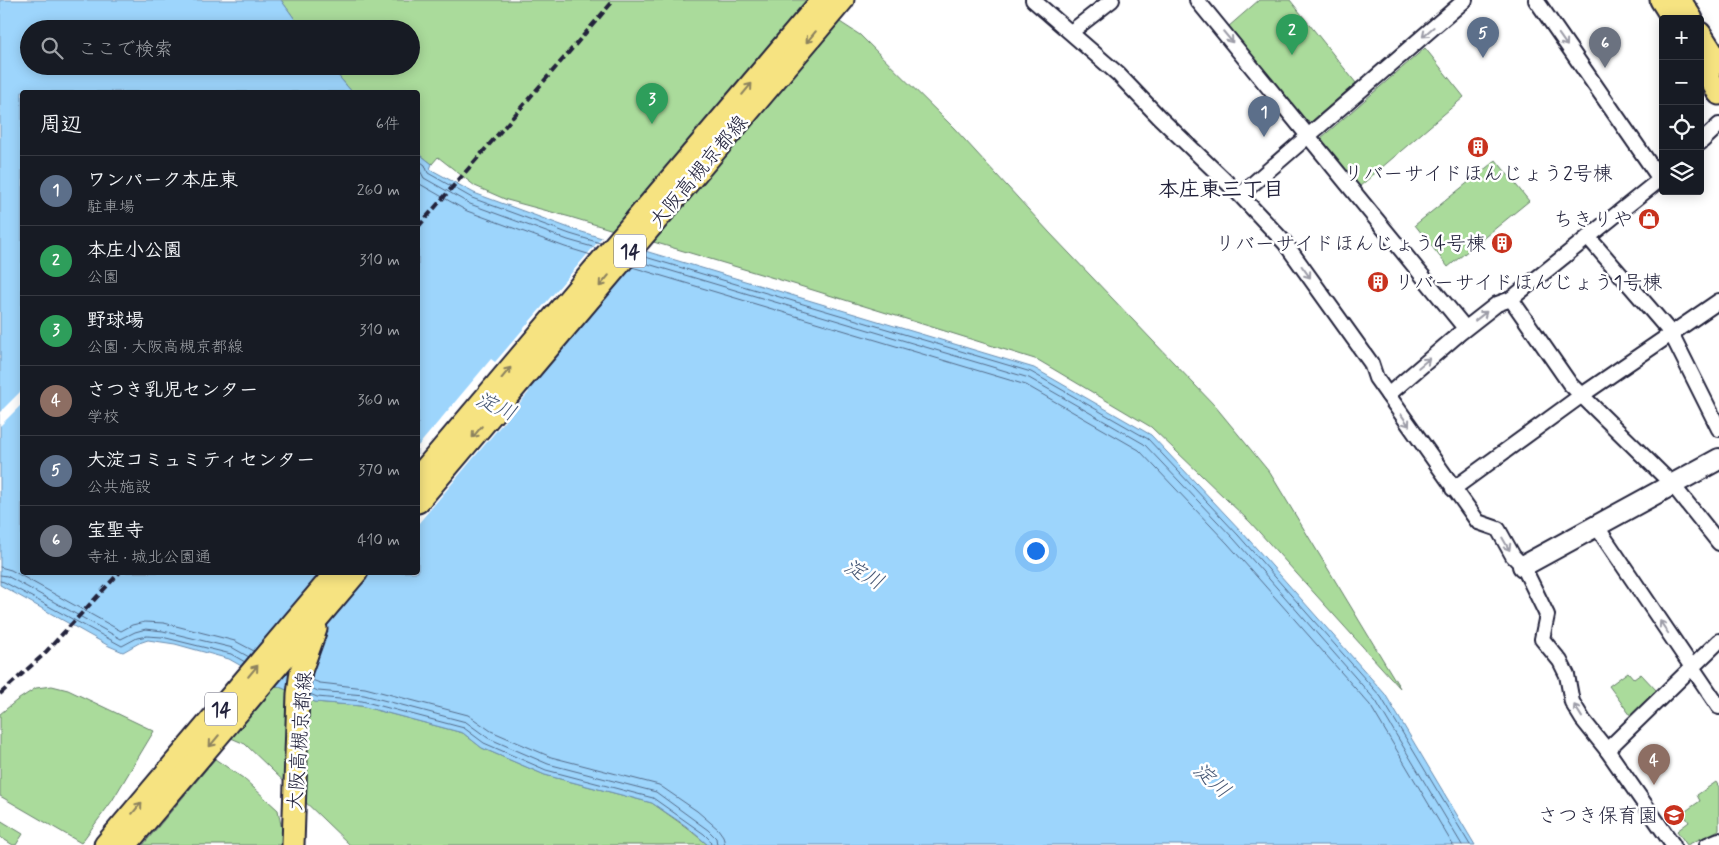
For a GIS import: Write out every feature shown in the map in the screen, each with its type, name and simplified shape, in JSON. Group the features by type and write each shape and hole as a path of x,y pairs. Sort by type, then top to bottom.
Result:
{"main road":[{"name":"大阪高槻京都線","path":"420,475 822,0"},
{"name":"大阪高槻京都線","path":"420,500 843,0"},
{"path":"1661,0 1670,15"},
{"path":"1680,0 1689,15"},
{"path":"1704,39 1719,63"},
{"path":"1704,70 1719,94"},
{"name":"大阪高槻京都線","path":"105,845 333,575"},
{"name":"大阪高槻京都線","path":"126,845 355,575"},
{"name":"大阪高槻京都線","path":"292,845 298,694 301,672 309,646 325,611"}],"street":[{"path":"1034,0 1118,74 1159,117 1240,195 1284,243 1371,362 1376,378 1453,489 1478,522 1498,529 1513,556 1524,566 1547,615 1542,639 1560,662 1567,675 1572,702 1673,845"},
{"path":"1071,32 1112,0"},
{"path":"1197,0 1465,328"},
{"path":"1240,195 1465,0"},
{"path":"1536,0 1659,174"},
{"path":"1704,138 1719,125"},
{"path":"1388,395 1465,328 1497,304 1511,299 1659,180"},
{"path":"1588,237 1671,333 1719,429"},
{"path":"1511,299 1570,384 1672,484 1719,543"},
{"path":"1453,489 1582,395 1719,302"},
{"path":"1524,566 1719,459"},
{"path":"1597,527 1719,707"},
{"path":"1607,750 1719,641"},
{"path":"1707,845 1719,840"}],"green space":[{"path":"281,0 806,0 860,35 954,128 1049,232 1215,406 1270,473 1400,688 1250,522 1151,427 1038,360 787,282 507,200 475,186 438,157 432,164 420,155 420,90 350,90 338,75 420,75 420,20 295,20"},
{"path":"1259,0 1290,0 1356,83 1311,122 1304,121 1228,27"},
{"path":"1425,48 1464,97 1359,187 1321,138"},
{"path":"1496,160 1529,201 1448,267 1415,225"},
{"path":"1628,672 1634,679 1641,674 1657,691 1631,716 1609,686"},
{"path":"275,685 315,702 361,706 463,733 482,748 545,775 652,803 708,845 350,845 245,744 231,738"},
{"path":"52,686 68,690 154,731 112,801 81,843 0,796 0,714 36,688"},
{"path":"215,759 243,778 278,810 285,845 143,845"},
{"path":"1716,782 1719,787 1719,830 1687,845 1677,831 1689,822 1683,813 1700,801 1697,795"},
{"path":"0,820 23,834 16,845 0,837"}],"water":[{"name":"淀川","path":"0,0 281,0 295,20 20,20 20,75 338,75 350,90 20,90 20,575 420,575 420,155 432,164 430,169 474,193 572,229 1034,368 1151,435 1242,532 1385,694 1475,845 708,845 686,826 652,803 545,775 482,748 463,733 361,706 315,702 275,685 229,659 175,644 148,640 123,652 0,585"}],"pier":[{"path":"603,236 642,248 523,388 529,392 420,522 420,444 491,359 495,362"},
{"path":"20,392 20,406 0,426 0,412"}],"railway":[{"path":"420,225 614,0"},
{"path":"0,694 42,656 117,575"}],"place":[{"name":"本庄小公園","path":"1292,55"},
{"name":"大淀コミュミティセンター","path":"1483,58"},
{"name":"宝聖寺","path":"1605,68"},
{"name":"野球場","path":"652,124"},
{"name":"ワンパーク本庄東","path":"1264,137"},
{"name":"リバーサイドほんじょう2号棟","path":"1478,147"},
{"name":"ちきりや","path":"1649,219"},
{"name":"リバーサイドほんじょう4号棟","path":"1502,243"},
{"name":"リバーサイドほんじょう1号棟","path":"1378,282"},
{"name":"さつき乳児センター","path":"1654,785"},
{"name":"さつき保育園","path":"1674,815"}],"district":[{"name":"本庄東三丁目","path":"1221,189"}]}
